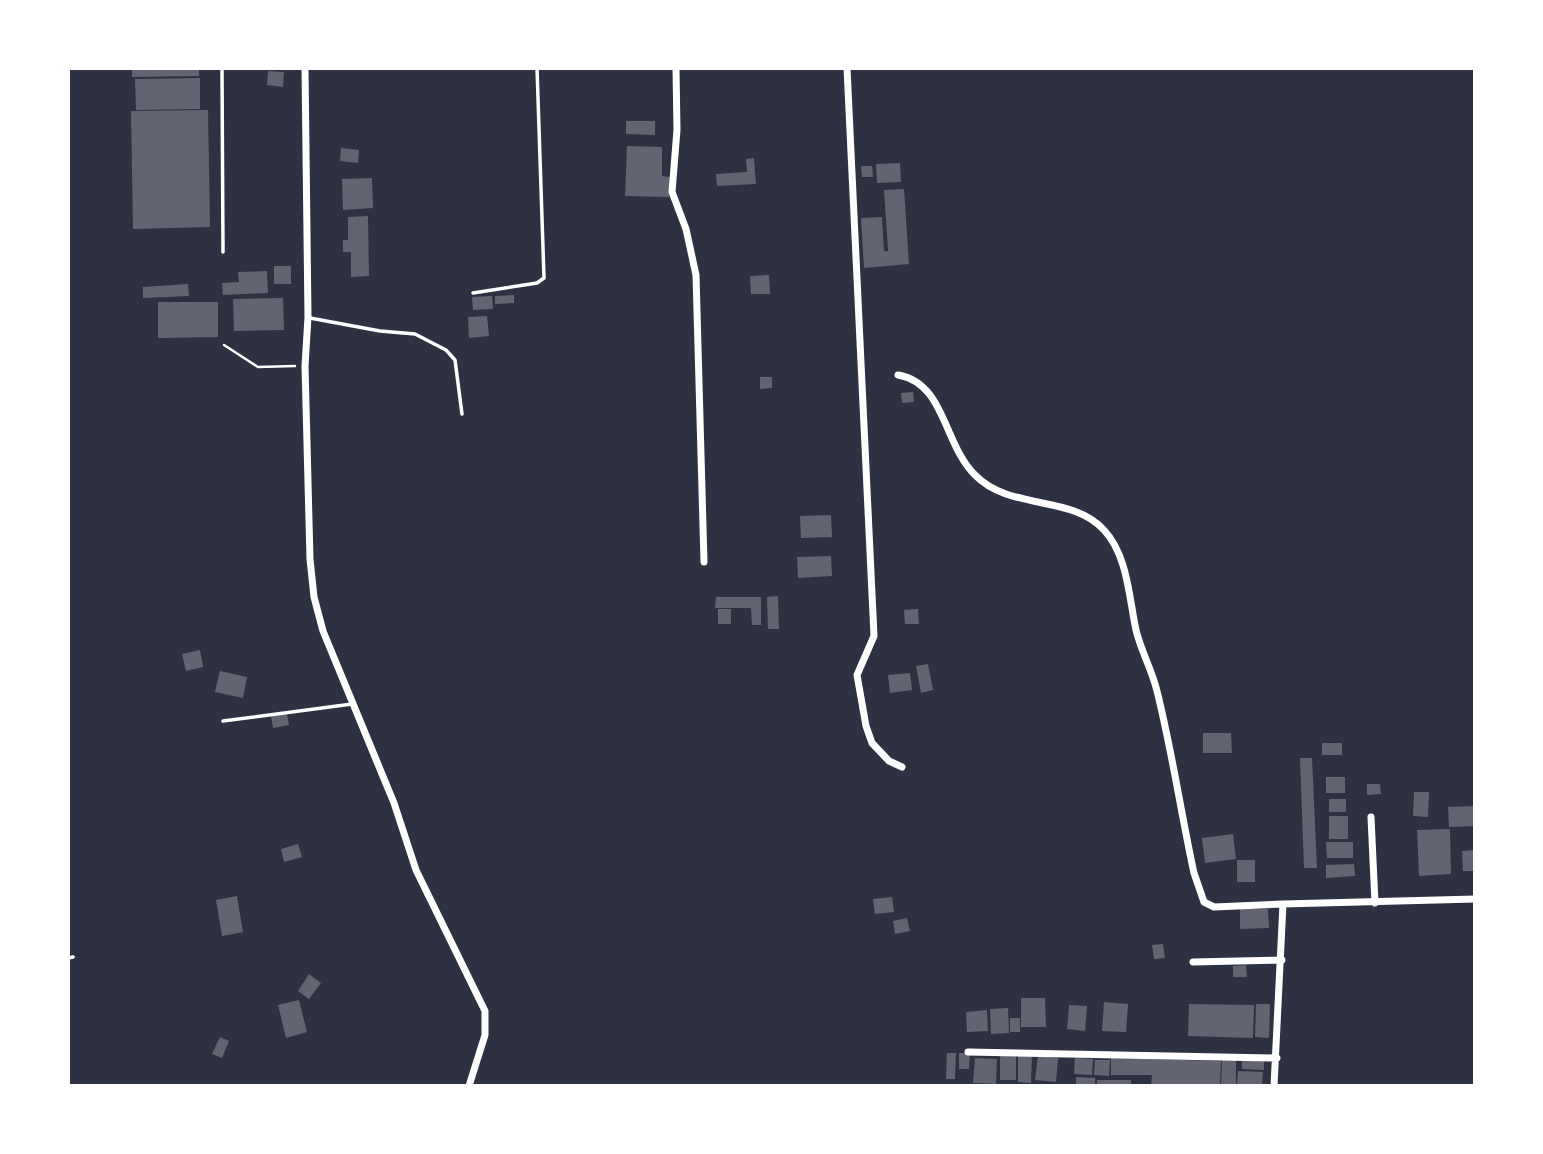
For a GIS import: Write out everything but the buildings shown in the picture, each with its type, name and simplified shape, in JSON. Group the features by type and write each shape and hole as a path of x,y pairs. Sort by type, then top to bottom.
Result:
{"street":[{"path":"305,68 308,317 305,366 310,559 314,597 323,631 394,803 416,870 485,1012 485,1035 468,1086"},
{"path":"676,68 677,130 672,192 685,229 695,275 704,562"},
{"path":"847,68 874,636 857,675 868,735 889,761 902,767"},
{"path":"898,375 915,378 932,395 953,447 976,477 1014,498 1082,513 1105,531 1120,555 1137,634 1156,689 1194,873 1205,901 1214,907 1475,899"},
{"path":"1371,817 1375,903"},
{"path":"1274,1086 1283,904"},
{"path":"1193,961 1282,960"},
{"path":"968,1052 1277,1058"}],"lane":[{"path":"222,68 223,252"},
{"path":"473,293 537,283 544,278 537,68"},
{"path":"308,317 380,331 415,334 446,350 455,360 462,414"},
{"path":"223,721 352,704"}],"path":[{"path":"224,345 258,367 305,366"}]}
